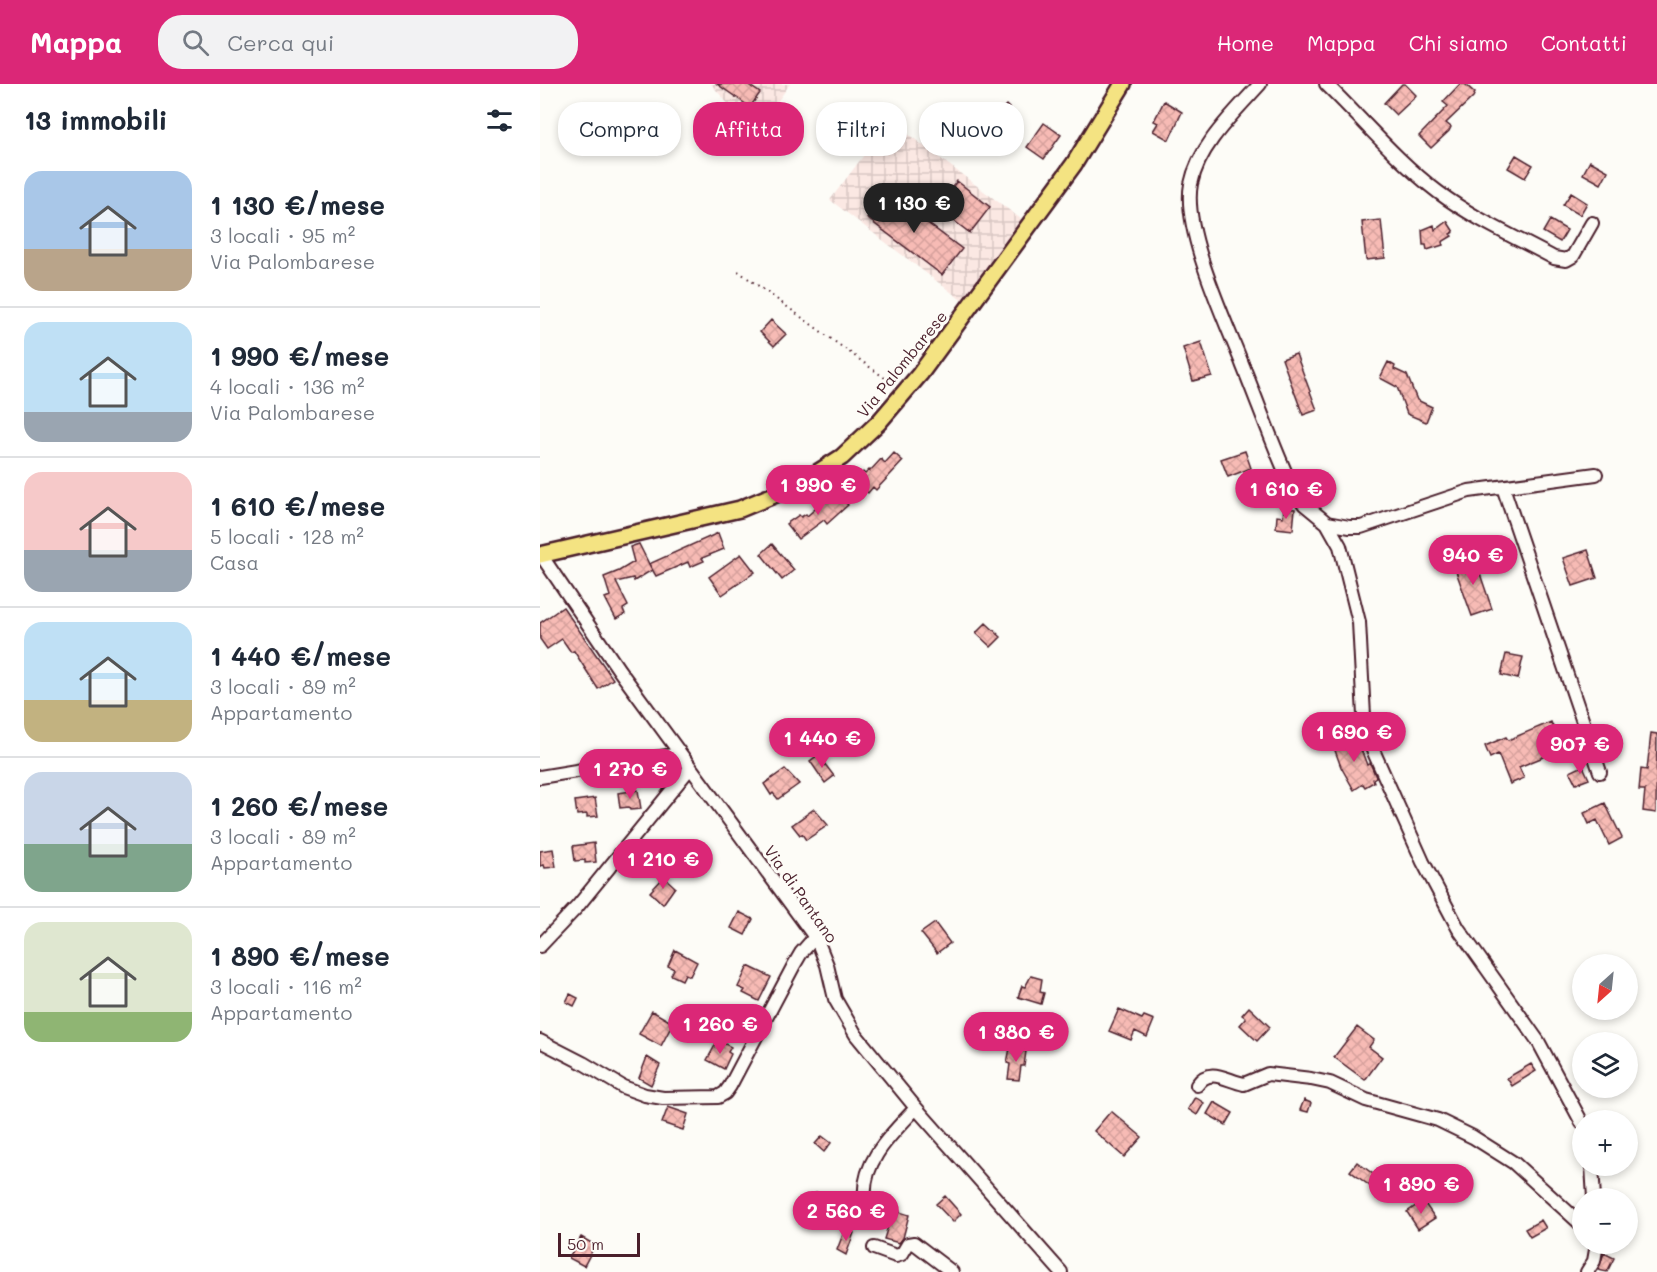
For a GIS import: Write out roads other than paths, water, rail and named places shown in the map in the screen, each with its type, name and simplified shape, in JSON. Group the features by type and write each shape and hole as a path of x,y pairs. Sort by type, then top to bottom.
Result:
{"main road":[{"name":"Via Palombarese","path":"541,555 730,512 781,493 805,481 842,457 872,430 905,393 999,269 1074,164 1123,84"}],"street":[{"path":"1260,84 1224,124 1199,162 1191,185 1190,215 1195,236 1215,294 1287,476 1304,504 1327,522 1342,550 1356,607 1361,644 1365,725 1372,752 1391,789 1426,870 1448,912 1538,1041 1575,1110"},
{"path":"1326,84 1407,165 1438,192 1457,205 1554,258 1566,260 1573,256 1592,223"},
{"path":"1327,522 1349,527 1361,526 1463,492 1596,474"},
{"path":"1503,487 1600,772"},
{"name":"Via di Pantano","path":"541,555 601,645 815,938 824,955 835,999 847,1022 916,1108 1061,1272"},
{"path":"540,777 679,754"},
{"path":"540,946 584,899 690,768"},
{"path":"540,1041 623,1087 645,1095 663,1098 718,1097 728,1090 794,965 801,953 815,938"},
{"path":"1197,1084 1203,1077 1209,1075 1244,1084 1252,1083 1268,1074 1311,1079 1330,1083 1366,1100 1438,1120 1473,1137 1514,1162 1572,1215"},
{"path":"881,1207 865,1199 868,1173 884,1143 916,1108"},
{"path":"874,1248 897,1256 902,1254 909,1244 914,1244 952,1272"},
{"path":"1587,1272 1596,1254"}]}
